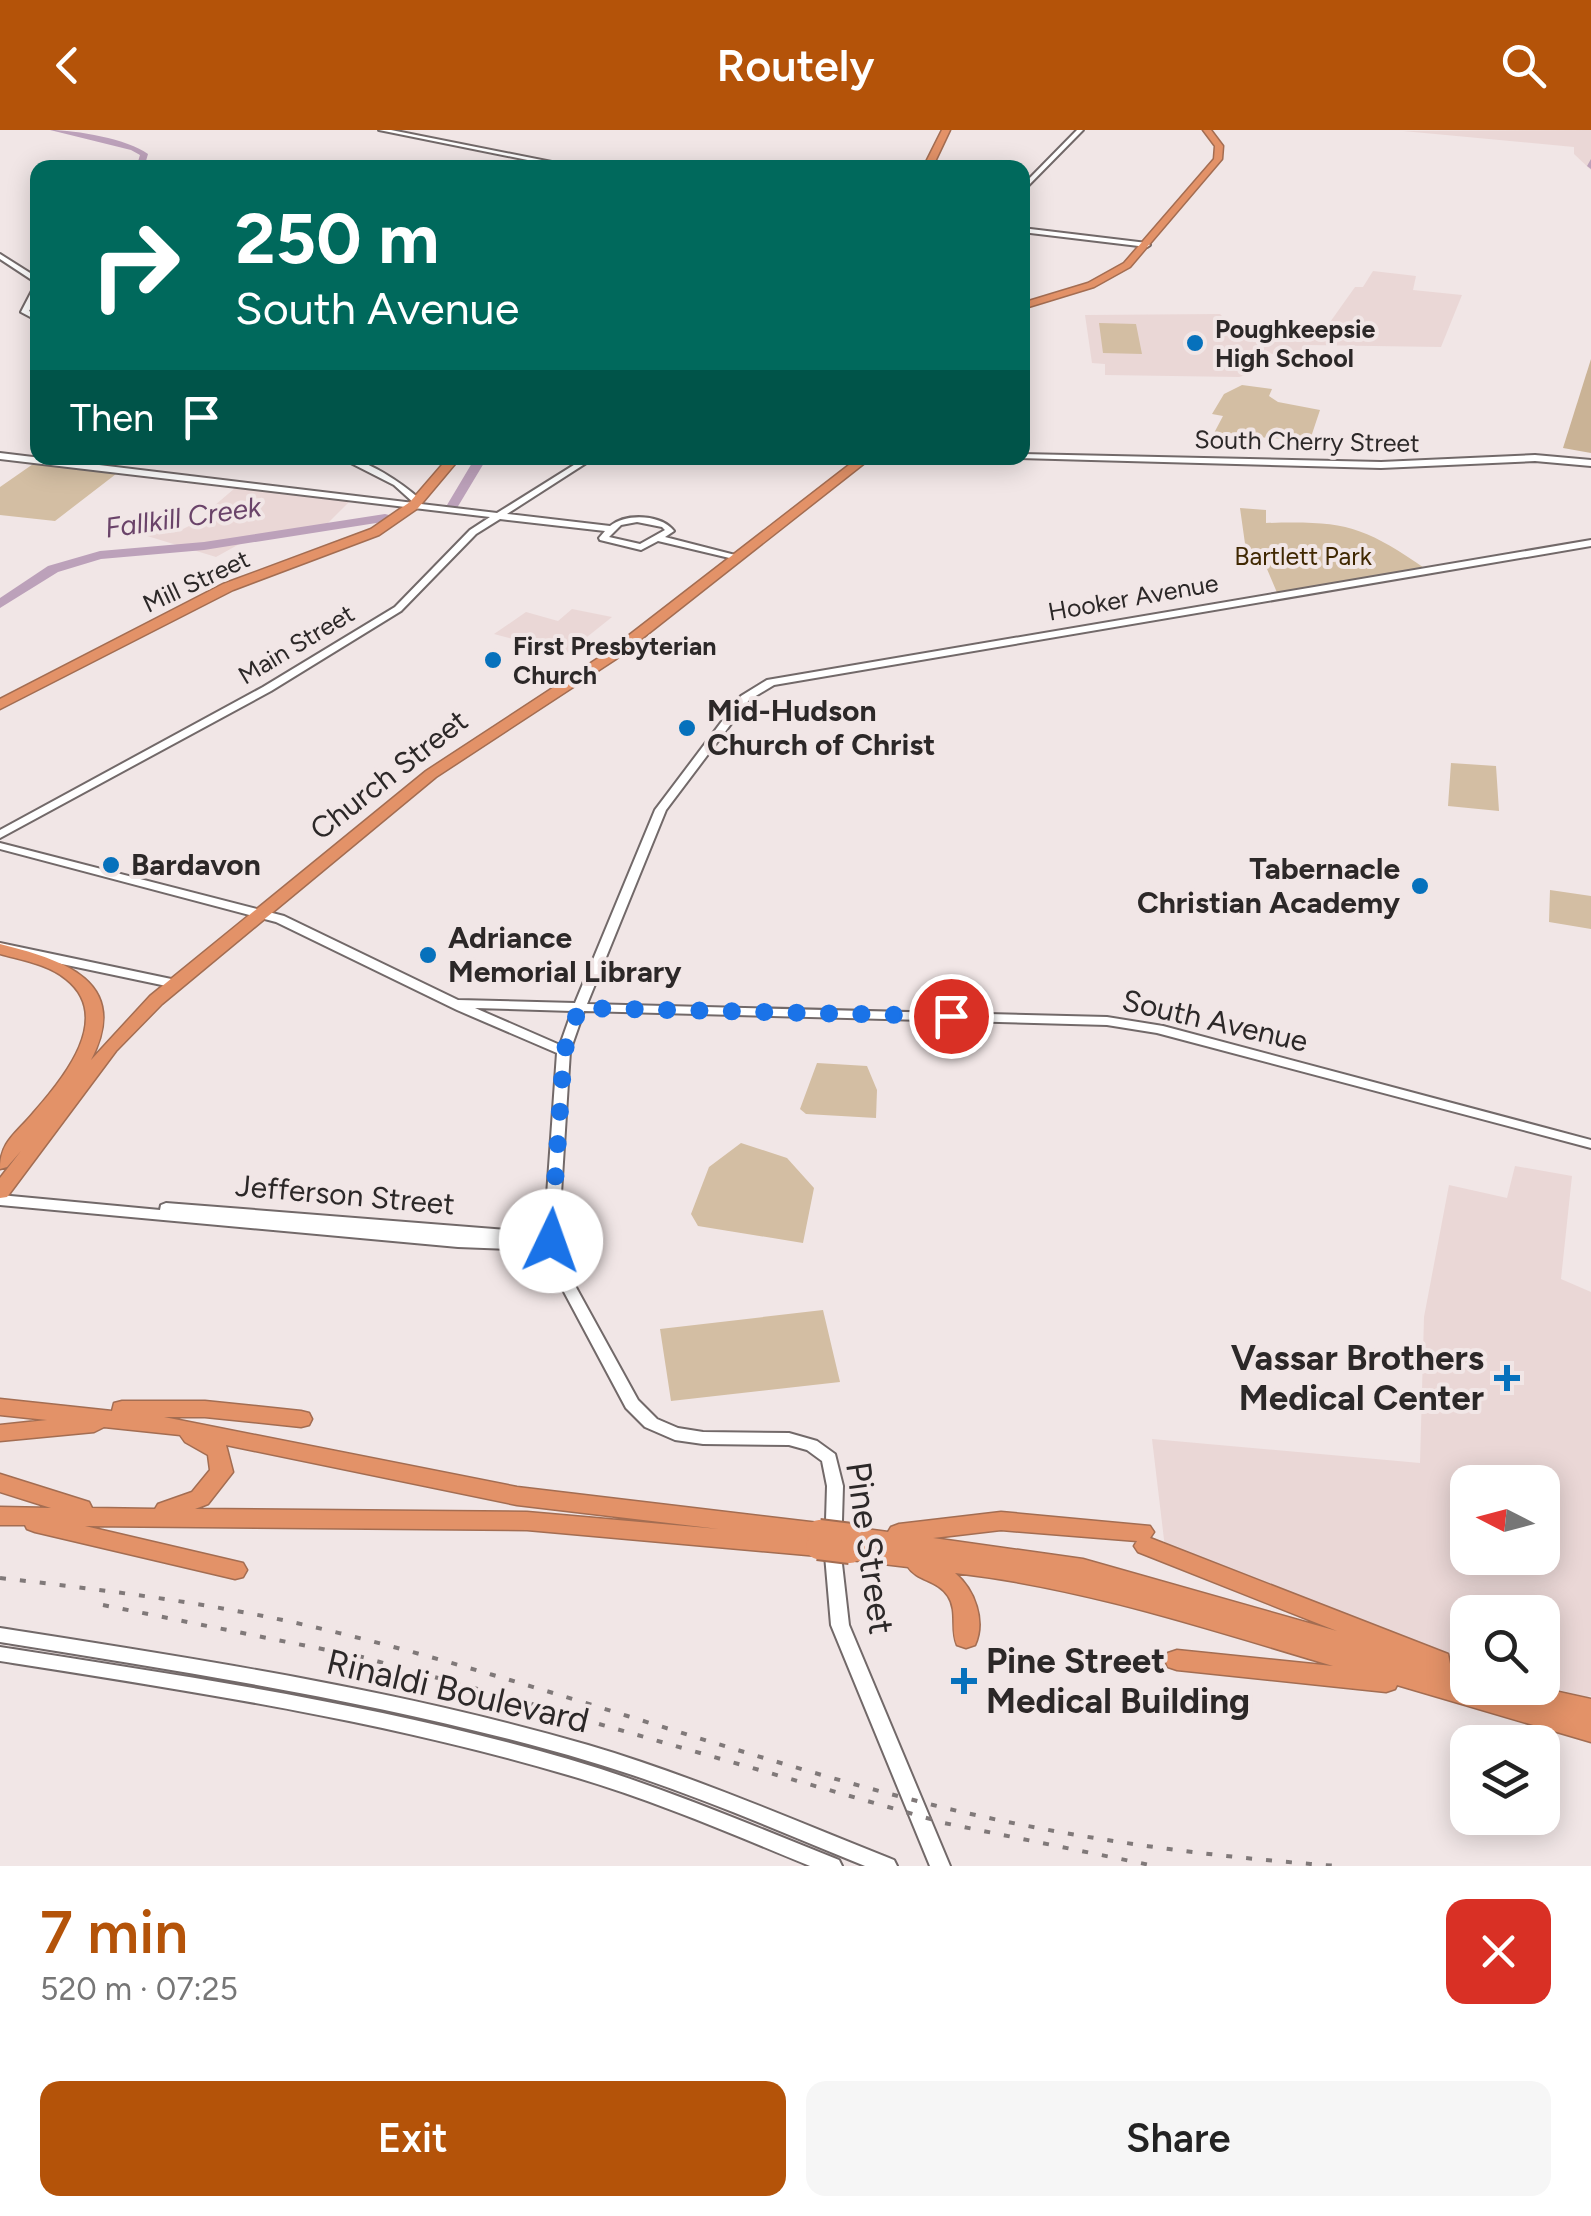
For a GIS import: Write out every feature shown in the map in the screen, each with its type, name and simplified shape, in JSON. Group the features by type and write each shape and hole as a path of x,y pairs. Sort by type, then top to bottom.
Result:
{"highway":[{"path":"932,160 946,130"},
{"path":"1030,303 1107,278 1147,245 1220,157 1220,146 1207,130"},
{"name":"Mill Street","path":"0,705 228,587 340,548 390,523 416,503 448,465"},
{"name":"Church Street","path":"0,1196 110,1047 176,984 439,768 611,656 855,465"},
{"path":"0,948 64,970 92,995 98,1013 97,1033 76,1070 0,1164"},
{"path":"0,1407 151,1422 517,1496 998,1568 1088,1585 1450,1680"},
{"path":"40,1410 205,1409 301,1419"},
{"path":"0,1434 151,1422 210,1442 222,1456 222,1472 212,1488 191,1503 124,1516 58,1503 0,1484"},
{"path":"0,1517 293,1516 570,1522 818,1539"},
{"path":"0,1517 235,1570"},
{"path":"854,1546 1001,1521 1144,1539 1450,1668"},
{"path":"854,1546 954,1582 967,1606 966,1638"},
{"path":"854,1546 1083,1568 1450,1671"},
{"path":"1178,1660 1450,1688"},
{"path":"1560,1702 1591,1710"},
{"path":"1529,1705 1591,1731"}],"street":[{"path":"382,130 538,160"},
{"path":"1030,182 1080,130"},
{"path":"1030,231 1147,245"},
{"path":"0,256 30,279"},
{"path":"0,456 30,460"},
{"name":"South Cherry Street","path":"1030,456 1381,465 1535,458 1591,463"},
{"path":"75,465 416,503"},
{"path":"360,465 387,478 416,503"},
{"name":"Main Street","path":"0,834 271,686 391,613 425,586 473,532 579,465"},
{"path":"360,499 387,492 392,485 387,478"},
{"path":"401,489 411,493 428,489"},
{"path":"360,499 609,529"},
{"path":"386,502 400,508 390,523"},
{"path":"625,520 670,528 661,540 630,547 605,540 603,535 609,529 625,520"},
{"path":"661,540 738,557"},
{"name":"Hooker Avenue","path":"579,1008 662,810 746,698 760,686 1591,542"},
{"path":"0,846 262,914 564,1052"},
{"path":"0,948 176,984"},
{"name":"South Avenue","path":"456,1004 1107,1021 1176,1033 1591,1144"},
{"path":"551,1241 564,1052 579,1008"},
{"name":"Jefferson Street","path":"0,1196 458,1242 538,1245 551,1241"},
{"name":"Pine Street","path":"551,1241 562,1275 632,1404 646,1422 683,1435 804,1442 829,1458 835,1486 833,1555 840,1625 933,1846"},
{"name":"Rinaldi Boulevard","path":"0,1635 173,1662 500,1729 647,1772 887,1866"},
{"name":"Rinaldi Boulevard","path":"0,1654 179,1682 525,1755 649,1794 832,1866"},
{"path":"926,1866 933,1846"},
{"path":"933,1846 940,1866"}],"shaded area":[{"path":"1591,130 1591,170 1574,154 1574,147 1403,131"},
{"path":"1373,271 1416,276 1413,290 1462,295 1441,347 1306,345 1299,357 1267,353 1253,373 1239,377 1105,375 1105,364 1092,363 1085,315 1220,314 1230,324 1284,325 1287,321 1328,325 1355,287 1363,287"},
{"path":"1591,359 1591,453 1563,448"},
{"path":"235,488 350,501 326,525 252,537 216,557 144,535 153,528 179,531 193,524"},
{"path":"572,609 612,617 567,653 494,634 526,612 558,621"},
{"name":"Vassar Brothers Medical Center","path":"1515,1166 1572,1176 1561,1279 1591,1292 1591,1696 1560,1690 1560,1595 1450,1595 1450,1657 1165,1548 1152,1439 1420,1463 1424,1317 1449,1185 1507,1198"}],"green space":[{"path":"1099,323 1136,324 1142,354 1103,353"},
{"path":"1242,385 1272,389 1269,396 1278,402 1320,410 1310,440 1213,435 1223,416 1212,414 1224,394"},
{"path":"32,465 116,474 55,521 0,515 0,487"},
{"name":"Bartlett Park","path":"1240,508 1266,510 1266,523 1315,523 1352,529 1386,543 1427,570 1278,595 1267,569 1248,565"},
{"path":"1451,763 1496,766 1499,811 1448,806"},
{"path":"1550,890 1591,896 1591,929 1549,922"},
{"path":"817,1063 867,1066 877,1090 876,1118 806,1114 800,1109"},
{"path":"741,1143 787,1158 814,1188 803,1243 698,1226 691,1214 709,1167"},
{"path":"823,1310 840,1382 671,1401 660,1329"}],"waterway":[{"name":"Fallkill Creek","path":"54,130 134,148 144,154 142,160"},
{"name":"Fallkill Creek","path":"453,505 477,465"},
{"name":"Fallkill Creek","path":"0,604 53,569 100,555 204,546 385,518"}],"railway":[{"path":"0,1578 197,1604 314,1627 470,1668 855,1784 983,1817 1134,1844 1337,1866"},
{"path":"103,1605 362,1657 561,1712"},
{"path":"599,1724 944,1823 1155,1866"}],"place":[{"name":"Poughkeepsie High School","path":"1195,343"},
{"name":"First Presbyterian Church","path":"493,660"},
{"name":"Mid-Hudson Church of Christ","path":"687,728"},
{"name":"Bardavon","path":"111,865"},
{"name":"Tabernacle Christian Academy","path":"1420,886"},
{"name":"Adriance Memorial Library","path":"428,955"},
{"name":"Vassar Brothers Medical Center","path":"1507,1378"},
{"name":"Pine Street Medical Building","path":"964,1681"}],"route":[{"path":"551,1241 564,1052 579,1008 951,1016"}]}
